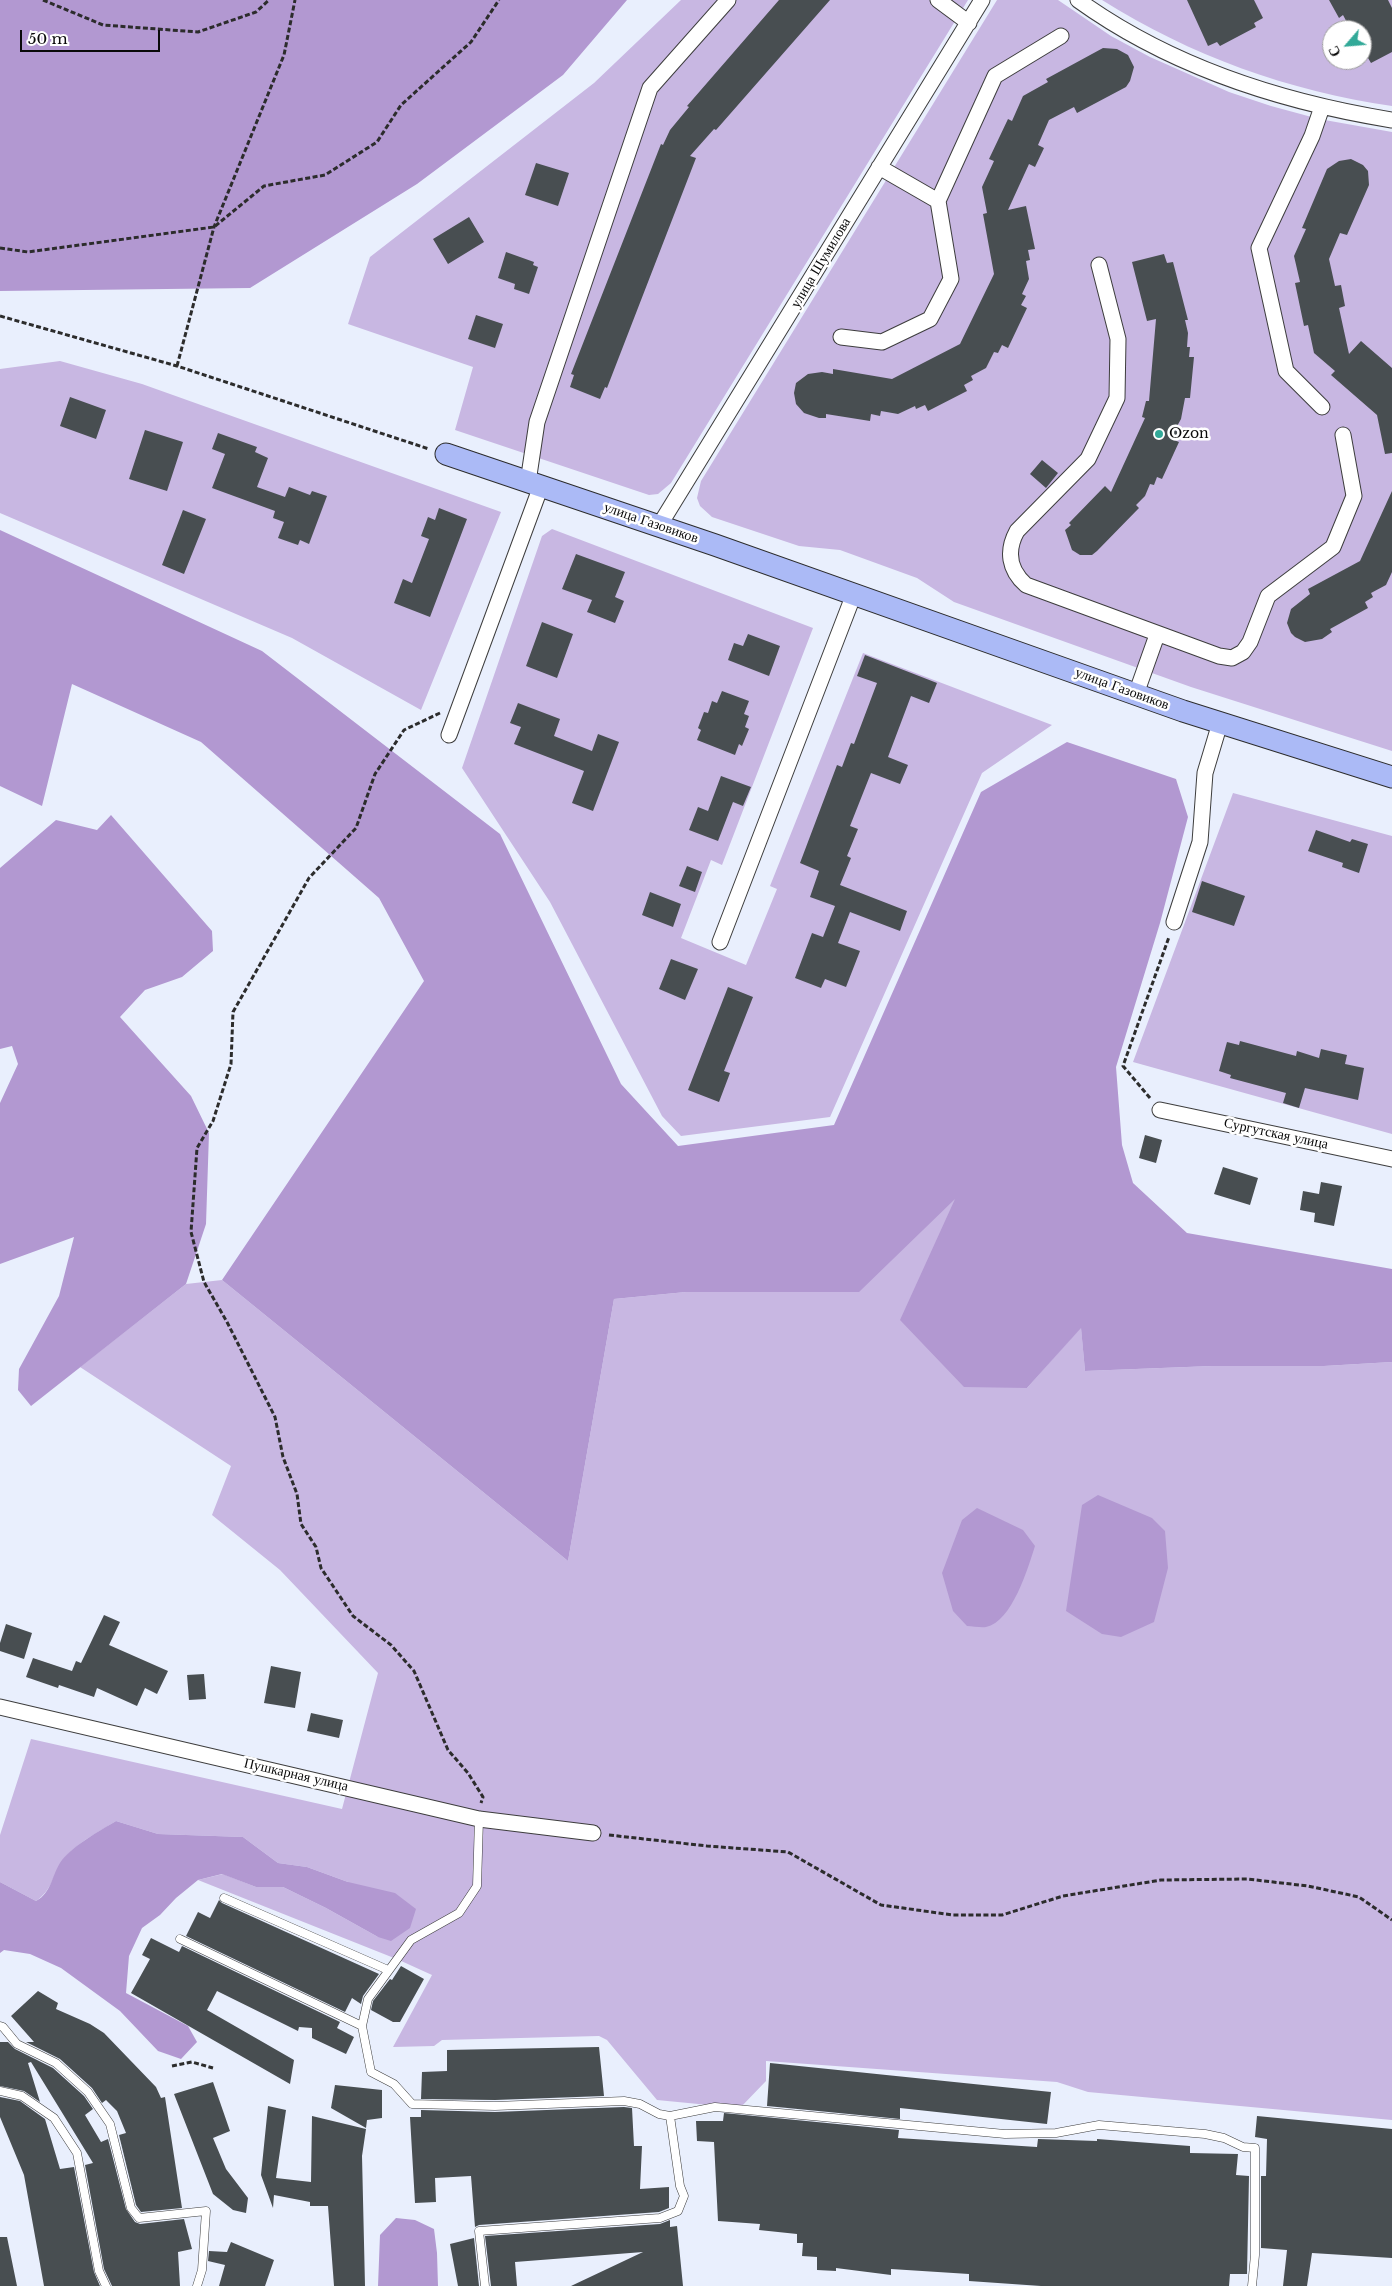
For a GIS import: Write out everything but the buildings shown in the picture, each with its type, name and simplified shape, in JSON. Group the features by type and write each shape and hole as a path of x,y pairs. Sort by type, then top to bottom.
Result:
{"street":[{"path":"449,735 535,484 536,422 650,88 728,0"},
{"path":"938,0 969,23"},
{"name":"улица Шумилова","path":"659,526 801,298 920,99 982,0"},
{"path":"1078,0 1118,25 1194,64 1274,94 1322,107 1392,120"},
{"path":"841,337 882,342 930,319 951,279 938,202 995,76 1061,36"},
{"path":"1322,107 1312,136 1259,248 1286,371 1322,407"},
{"path":"879,167 938,202"},
{"path":"1099,265 1118,339 1117,398 1088,459 1017,531 1010,547 1010,556 1015,572 1026,585 1157,635 1226,658 1232,658 1243,652 1250,642 1268,596 1333,546 1354,496 1343,435"},
{"name":"улица Газовиков","path":"446,454 659,526 1220,723 1392,777"},
{"path":"720,942 854,594"},
{"path":"1136,694 1157,635"},
{"path":"1174,922 1200,842 1205,773 1220,723"},
{"name":"Сургутская улица","path":"1160,1110 1392,1159"},
{"name":"Пушкарная улица","path":"0,1707 479,1818 593,1833"}],"lane":[{"path":"479,1818 477,1886 459,1913 411,1940 368,1999 362,2026 370,2072 394,2084 412,2104 495,2106 624,2101 640,2104 659,2114 670,2116 715,2107 1005,2134 1056,2132 1098,2125 1205,2134 1224,2138 1243,2147 1255,2148 1255,2256 1252,2286"},
{"path":"224,1898 388,1970"},
{"path":"180,1939 362,2026"},
{"path":"0,2026 17,2044 56,2063 88,2092 110,2124 131,2208 139,2218 206,2211 202,2270 197,2286"},
{"path":"0,2091 22,2096 54,2118 77,2153 99,2271 106,2286"},
{"path":"485,2286 480,2231 660,2218 678,2211 684,2196 680,2186 670,2116"}],"path":[{"path":"43,0 103,25 198,32 256,12 269,0"},
{"path":"177,366 214,227 284,55 295,0"},
{"path":"0,248 28,252 214,227 264,186 325,175 377,142 401,105 471,42 499,0"},
{"path":"0,316 177,366 446,454"},
{"path":"461,703 404,730 375,774 356,828 309,878 233,1012 231,1064 213,1121 197,1148 191,1232 204,1282 227,1322 275,1417 283,1457 297,1494 301,1524 316,1547 321,1568 353,1616 392,1645 414,1671 448,1750 468,1773 483,1797 479,1818"},
{"path":"1160,1110 1123,1066 1174,922"},
{"path":"593,1833 707,1846 788,1852 881,1904 953,1915 1002,1915 1063,1896 1161,1880 1247,1879 1308,1886 1359,1897 1392,1920"},
{"path":"172,2066 192,2062 213,2068"}],"shaded area":[{"path":"0,0 627,0 563,75 417,184 250,288 0,291"},
{"path":"681,0 968,0 671,483 658,494 649,495 455,430 473,367 348,324 370,257 594,83"},
{"path":"997,0 1058,0 1111,36 1150,57 1229,92 1319,119 1392,132 1392,751 1191,687 954,602 917,578 840,550 799,546 712,517 700,506 697,498 701,481"},
{"path":"1102,0 1392,0 1392,106 1316,91 1278,81 1206,54 1170,38"},
{"path":"60,361 142,384 501,512 421,710 292,638 0,513 0,369"},
{"path":"552,529 813,628 722,865 711,860 681,938 746,965 777,889 770,886 863,653 1052,725 982,773 830,1117 681,1136 662,1116 550,902 462,768 542,536"},
{"path":"0,530 262,651 500,834 621,1084 678,1146 834,1125 981,792 1067,742 1176,779 1188,817 1160,923 1116,1067 1122,1145 1133,1183 1187,1233 1392,1269 1392,1362 1324,1366 1212,1366 1085,1371 1081,1328 1027,1388 964,1387 900,1320 955,1199 859,1292 686,1292 614,1299 568,1561 222,1280 424,981 379,898 201,742 72,684 42,806 0,786"},
{"path":"1233,793 1392,836 1392,1134 1133,1062"},
{"path":"111,815 212,931 213,951 182,977 145,990 120,1017 191,1096 209,1133 206,1224 186,1284 31,1406 18,1390 19,1369 59,1296 74,1237 0,1264 0,1103 18,1064 12,1046 0,1049 0,868 56,820 97,830"},
{"path":"956,1197 1027,1388 1081,1327 1085,1371 1212,1366 1324,1366 1392,1362 1392,2120 1088,2092 1057,2082 766,2061 766,2081 740,2108 657,2100 607,2040 599,2036 442,2040 434,2046 393,2047 432,1975 198,1880 223,1874 256,1887 283,1887 378,1937 348,1882 307,1867 278,1863 243,1837 158,1834 116,1821 86,1839 66,1856 45,1892 36,1901 0,1882 0,1835 31,1739 342,1809 378,1673 280,1570 212,1515 231,1466 80,1367 186,1284 222,1280 568,1561 614,1299 686,1292"},
{"path":"1098,1495 1152,1518 1165,1531 1168,1568 1154,1622 1121,1637 1102,1634 1066,1611 1082,1505"},
{"path":"977,1508 1023,1530 1035,1546 1018,1593 1011,1605 995,1623 986,1627 967,1626 953,1611 942,1573 962,1520"},
{"path":"116,1821 158,1834 243,1837 278,1863 307,1867 348,1882 395,1893 416,1909 410,1928 391,1941 378,1937 283,1887 256,1887 222,1874 198,1880 176,1898 160,1915 142,1928 129,1956 126,1993 188,2026 197,2042 181,2059 158,2051 120,2011 61,1968 30,1954 4,1950 0,1953 0,1882 36,1901 49,1888 59,1865 67,1854"},
{"path":"396,2218 415,2220 434,2229 438,2286 378,2286 380,2235"}],"place":[{"name":"Ozon","path":"1159,434"}]}
